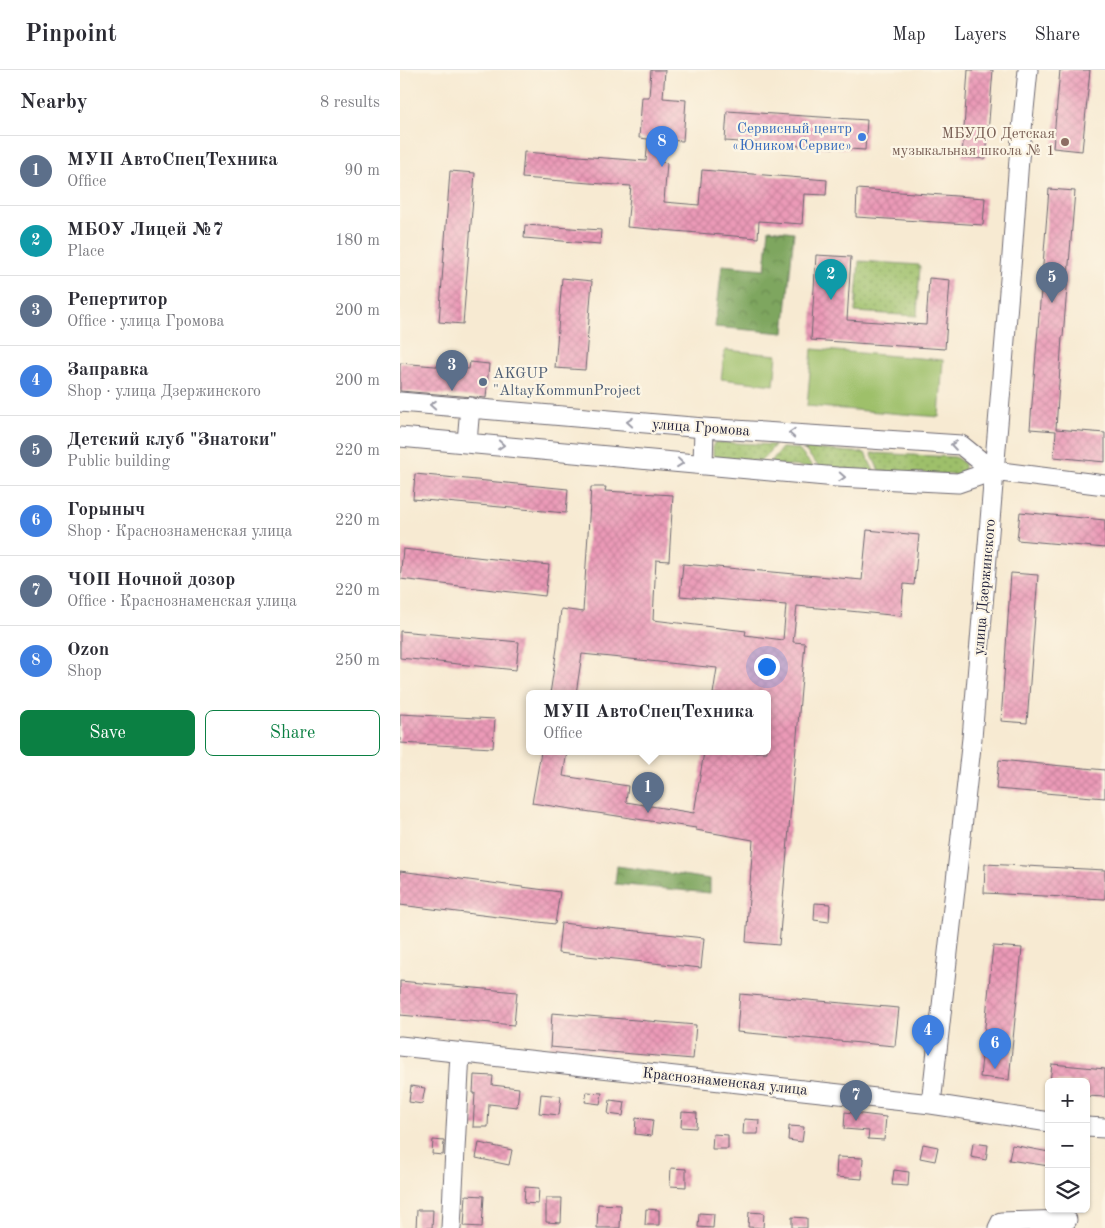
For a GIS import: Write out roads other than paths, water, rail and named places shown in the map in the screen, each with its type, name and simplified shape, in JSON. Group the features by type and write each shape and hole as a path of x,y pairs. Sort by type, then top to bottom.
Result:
{"street":[{"name":"улица Дзержинского","path":"931,1104 972,738 1018,159 1028,70"},
{"name":"улица Громова","path":"400,402 704,428 961,444 993,471"},
{"path":"467,442 470,407"},
{"path":"702,465 704,428"},
{"path":"400,437 837,477 958,483 993,471 1105,485"},
{"name":"Краснознаменская улица","path":"400,1046 931,1104 1045,1121"},
{"path":"451,1228 460,1052"},
{"path":"1090,1127 1105,1128"},
{"path":"998,1228 1001,1222 1067,1219"}],"place":[{"name":"Сервисный центр «Юником Сервис»","path":"862,137"},
{"name":"МБУДО Детская музыкальная школа № 1","path":"1065,142"},
{"name":"Ozon","path":"662,167"},
{"name":"МБОУ Лицей №7","path":"831,300"},
{"name":"Детский клуб \"Знатоки\"","path":"1052,303"},
{"name":"AKGUP \"AltayKommunProject","path":"483,382"},
{"name":"Репертитор","path":"452,391"},
{"name":"МУП АвтоСпецТехника","path":"648,813"},
{"name":"Заправка","path":"928,1056"},
{"name":"Горыныч","path":"995,1069"},
{"name":"ЧОП Ночной дозор","path":"856,1121"}]}
